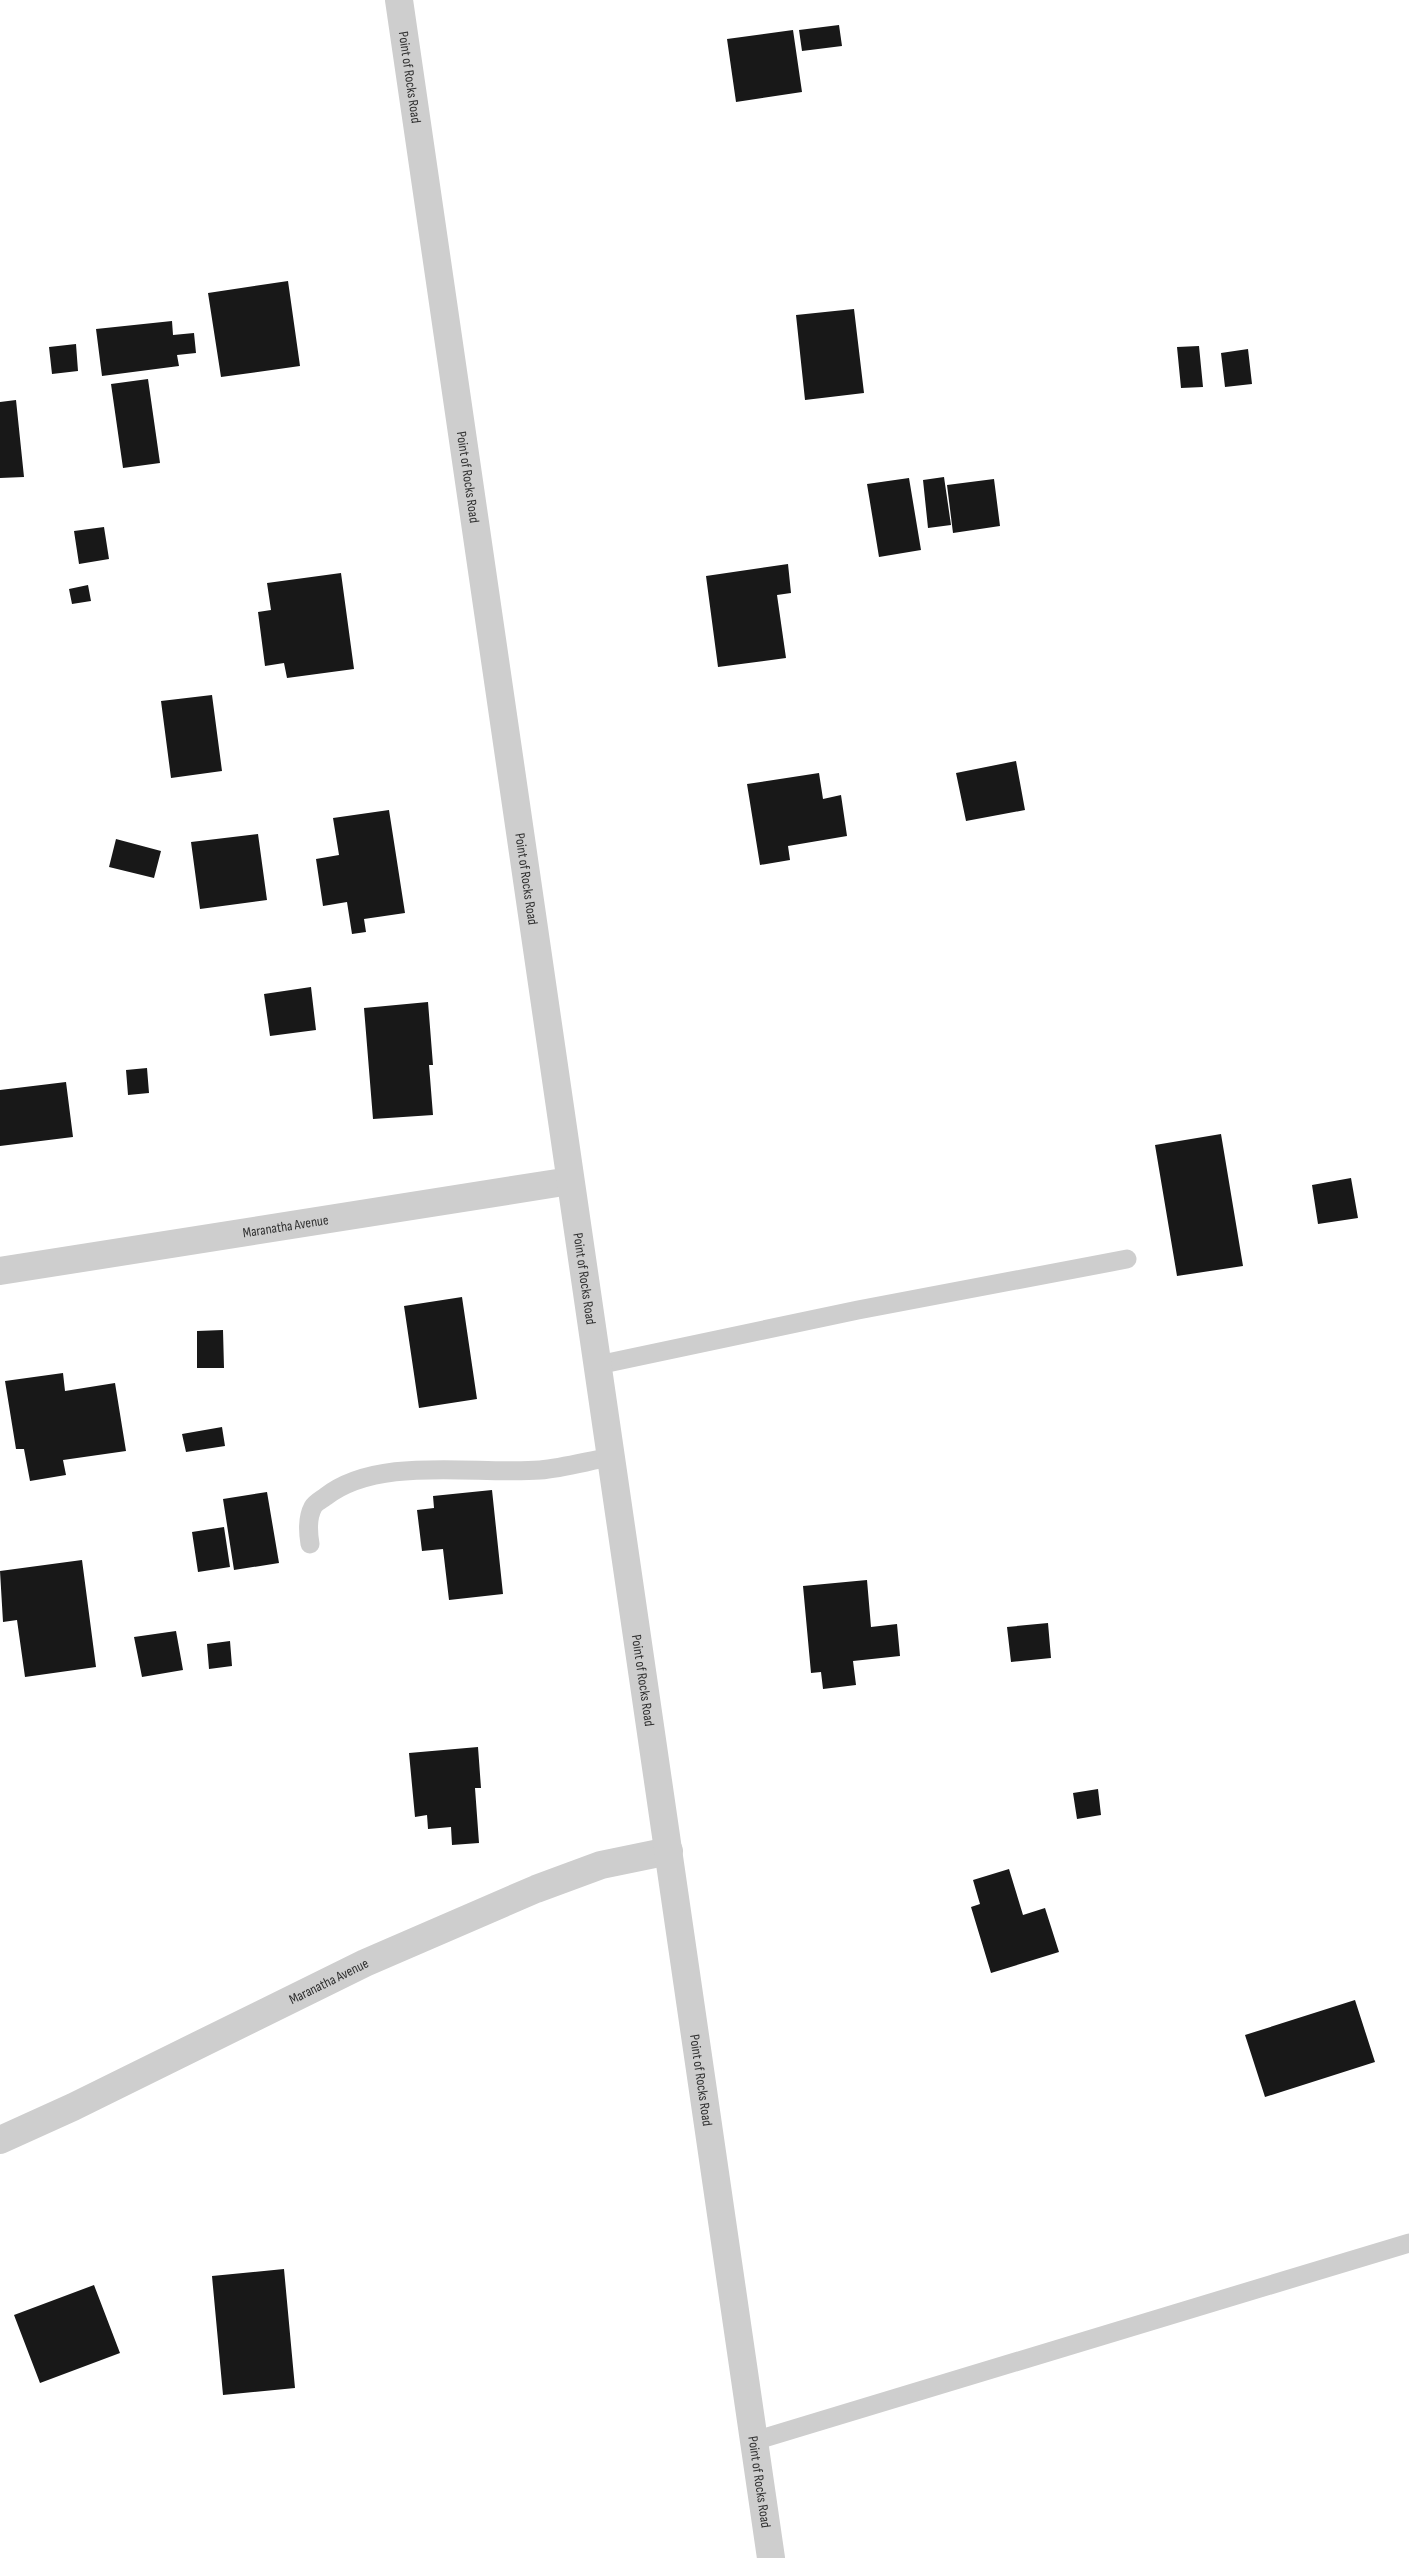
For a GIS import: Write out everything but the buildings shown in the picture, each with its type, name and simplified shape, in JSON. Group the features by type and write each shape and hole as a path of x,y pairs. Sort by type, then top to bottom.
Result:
{"street":[{"name":"Point of Rocks Road","path":"399,0 771,2558"},
{"name":"Maranatha Avenue","path":"0,1271 570,1181"},
{"name":"Maranatha Avenue","path":"0,2140 73,2107 365,1963 527,1893 601,1865 669,1851"}],"lane":[{"path":"598,1364 858,1310 1127,1259"},
{"path":"310,1544 308,1526 313,1506 332,1492 352,1481 396,1472 432,1470 541,1470 611,1457"},
{"path":"754,2441 1409,2243"}]}
